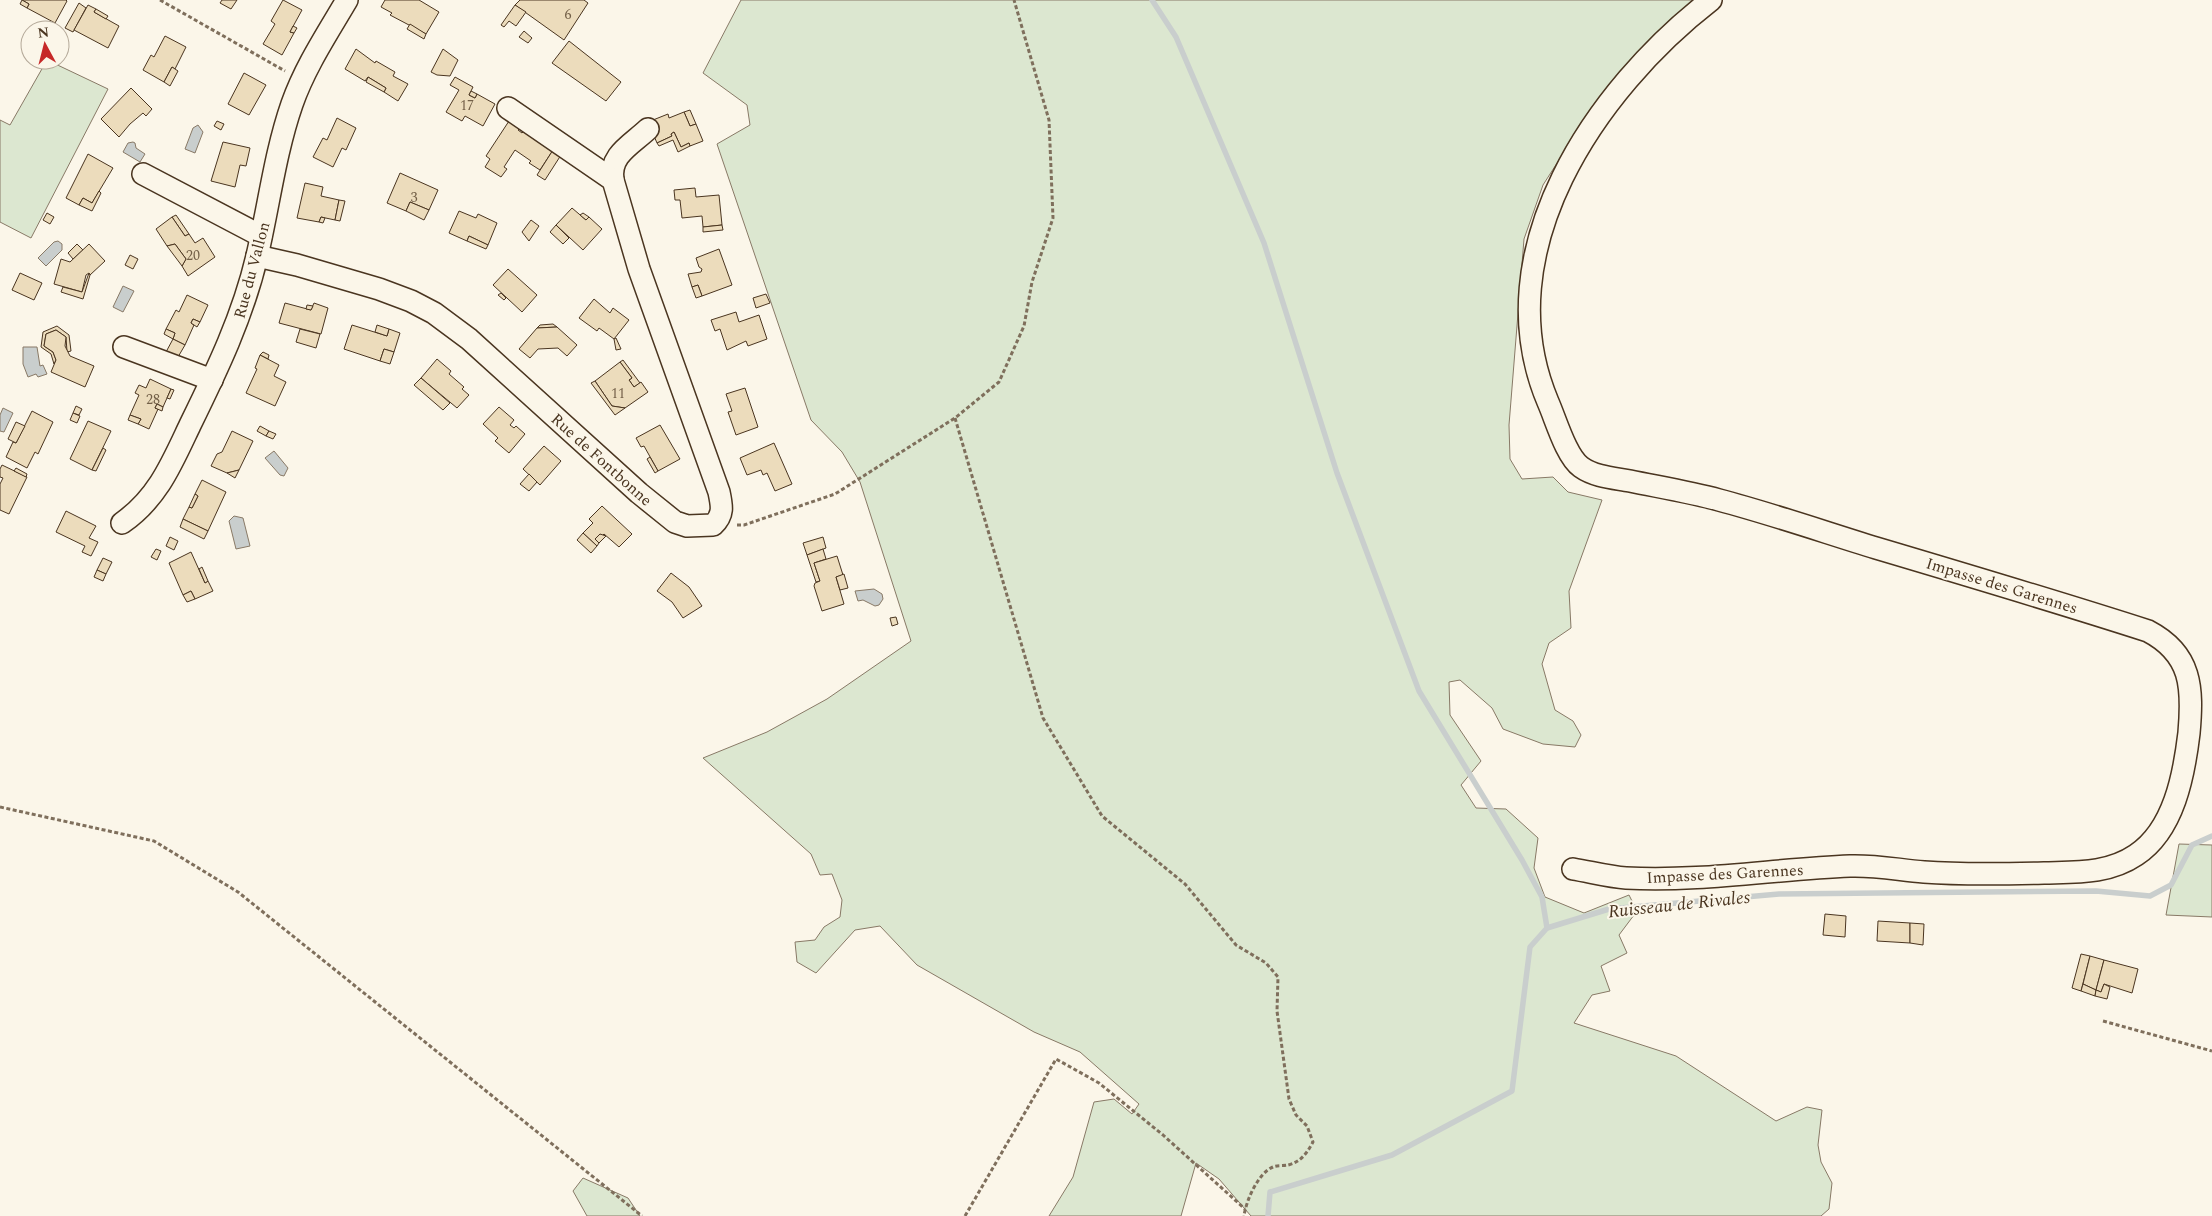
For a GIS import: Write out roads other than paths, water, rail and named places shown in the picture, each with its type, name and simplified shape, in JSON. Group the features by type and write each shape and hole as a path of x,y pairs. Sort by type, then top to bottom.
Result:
{"street":[{"name":"Rue du Vallon","path":"122,523 138,511 165,477 234,330 257,256 282,134 302,80 346,0"},
{"name":"Impasse des Garennes","path":"1573,869 1624,878 1669,878 1850,866 1889,867 1921,872 1968,874 2096,871 2137,855 2162,827 2172,808 2187,747 2190,702 2188,678 2184,663 2165,640 2148,631 1718,500 1594,474 1574,460 1546,396 1531,338 1532,281 1538,243 1545,216 1558,183 1577,150 1623,85 1660,43 1712,0"},
{"path":"508,108 613,180"},
{"path":"613,180 611,168 614,160 648,129"},
{"path":"143,174 261,236"},
{"name":"Rue de Fontbonne","path":"257,256 297,264 379,289 411,301 434,313 469,339 639,493 675,522 694,527 714,525 720,518 723,507 719,492 639,269 613,180"},
{"path":"124,347 212,380"}],"waterway":[{"path":"1152,0 1176,37 1264,243 1337,473 1419,691 1522,860 1542,897 1547,928"},
{"name":"Ruisseau de Rivales","path":"1268,1216 1270,1192 1392,1155 1512,1091 1530,947 1547,928 1609,909 1779,894 2096,891 2150,896 2171,885 2192,845 2212,836"}]}
